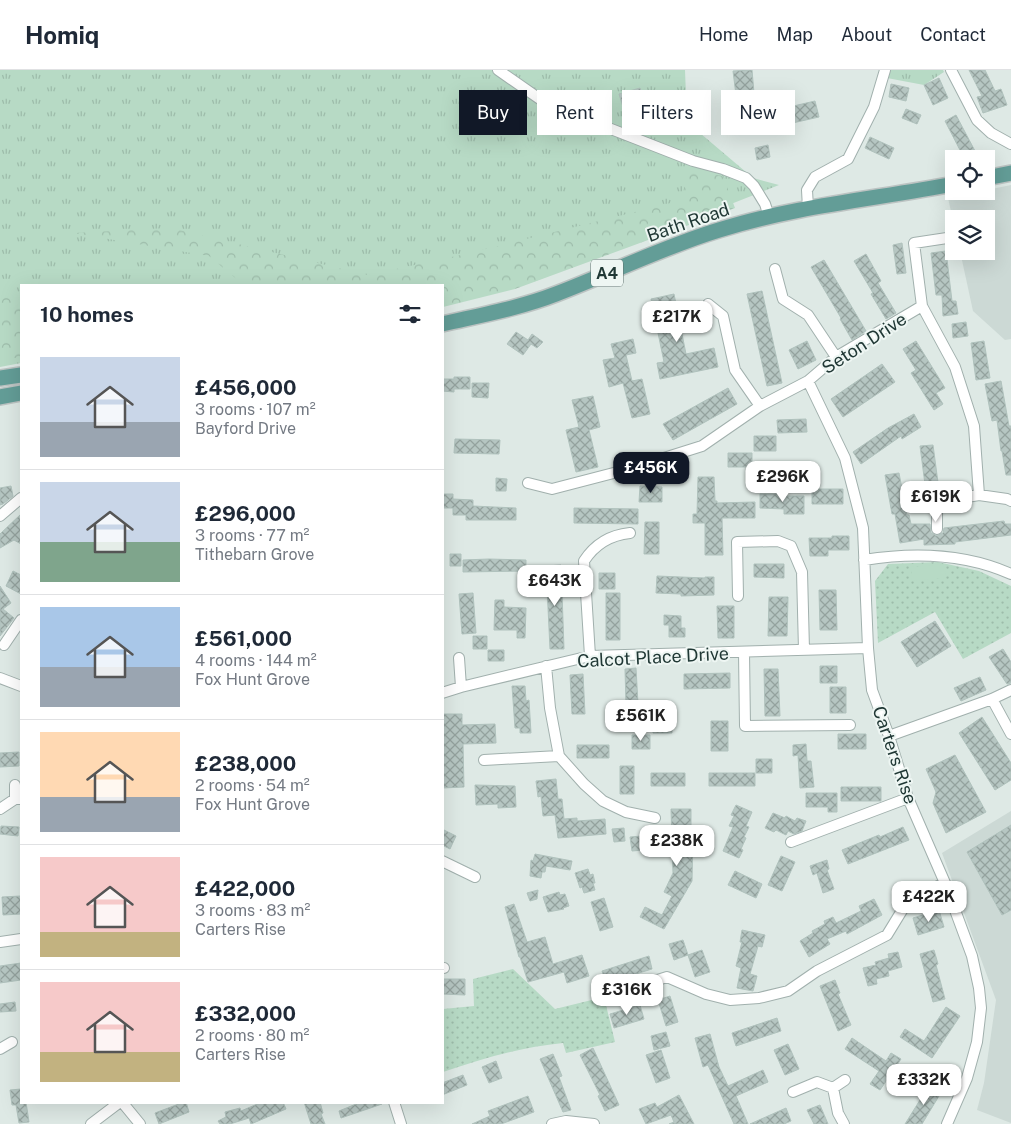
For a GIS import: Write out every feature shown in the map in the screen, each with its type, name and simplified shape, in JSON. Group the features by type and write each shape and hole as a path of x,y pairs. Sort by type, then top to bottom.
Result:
{"main road":[{"path":"995,176 1011,173"},
{"name":"Bath Road","path":"444,324 555,294 700,236 769,216 945,185"},
{"path":"0,378 20,375"},
{"path":"0,397 20,394"}],"street":[{"path":"498,70 547,104 693,162 723,169 746,178 754,186 765,204 769,216"},
{"path":"808,208 807,190 815,177 848,159 874,107 886,70"},
{"path":"951,70 977,120 991,133 1011,144"},
{"path":"945,238 914,243 922,306 956,367 974,426 979,495"},
{"path":"775,269 783,300 808,314 836,357"},
{"path":"708,304 723,316 736,370 760,406"},
{"name":"Seton Drive","path":"528,483 552,489 629,469 702,446 760,406 808,381 836,357 922,306"},
{"name":"Carters Rise","path":"808,381 845,458 863,528 868,648 872,690 889,736 908,798 945,883 972,956 979,988 981,1008 977,1042 968,1078 947,1124"},
{"path":"937,529 937,509 943,501 979,495 1011,501"},
{"path":"0,516 20,499"},
{"path":"590,656 584,561 596,546 620,534 630,533"},
{"path":"738,596 737,542 778,541 791,546 802,572 804,650"},
{"path":"864,560 893,555 926,555 989,564 1011,574"},
{"path":"4,645 20,621"},
{"name":"Calcot Place Drive","path":"444,692 590,656 868,648"},
{"path":"744,652 745,726 850,725"},
{"path":"459,658 461,687"},
{"path":"546,666 550,708 559,756 584,784 603,801 626,812 655,818"},
{"path":"0,678 20,686"},
{"path":"889,736 992,699 1011,690"},
{"path":"992,699 1011,734"},
{"path":"484,760 559,756"},
{"path":"0,809 18,799 16,785"},
{"path":"791,842 908,798"},
{"path":"444,862 475,877"},
{"path":"604,997 667,977 706,994 730,1000 759,998 788,991 817,971 887,935 909,899 945,883"},
{"path":"0,942 20,939"},
{"path":"0,1049 12,1042"},
{"path":"833,1088 846,1080"},
{"path":"793,1092 817,1082 833,1088"},
{"path":"833,1088 838,1113 844,1124"},
{"path":"91,1124 118,1104"},
{"path":"123,1104 140,1124"},
{"path":"395,1104 401,1124"},
{"path":"552,1124 566,1121 594,1124"}],"shaded area":[{"path":"1011,185 1011,339 1005,340 973,311 962,260 995,260 995,210 951,210 948,200 995,200 995,188"},
{"path":"1011,811 1011,1123 977,1110 984,1083 996,1000 942,853"}],"green space":[{"path":"0,70 685,70 686,90 622,90 622,135 702,135 753,178 779,185 533,282 444,285 20,284 20,363 0,367"},
{"path":"890,70 943,70 944,72 924,85 887,78"},
{"path":"691,171 723,176 735,208 515,289 444,307 444,284 214,284 239,281 209,256 73,233 171,228 368,275 470,253 679,201"},
{"path":"0,292 20,296 20,357 0,360"},
{"path":"938,562 979,571 1011,586 1011,633 963,659 935,612 878,643 875,581 888,564"},
{"path":"945,564 946,578 912,581 911,567"},
{"path":"513,969 555,1009 604,997 615,1042 566,1053 563,1043 532,1047 487,1058 444,1072 444,1009 474,1006 473,979"}],"building":[{"path":"752,70 754,90 735,90 733,71"},
{"path":"969,70 985,70 995,91 1001,89 1007,105 983,113 977,97 982,96"},
{"path":"939,78 948,98 933,105 924,85"},
{"path":"891,84 909,88 906,101 889,97"},
{"path":"622,93 622,104 619,94"},
{"path":"815,101 819,117 795,122 795,106"},
{"path":"906,109 921,115 917,124 902,118"},
{"path":"956,115 974,150 960,150 945,121"},
{"path":"870,137 894,148 889,159 865,148"},
{"path":"768,145 770,157 757,160 755,148"},
{"path":"902,243 906,273 897,274 893,245"},
{"path":"945,251 952,301 956,301 958,314 943,316 942,295 936,295 931,253"},
{"path":"866,254 881,281 878,283 896,313 886,319 854,261"},
{"path":"824,260 866,331 852,340 811,267"},
{"path":"762,291 782,383 767,386 747,294"},
{"path":"674,294 686,354 714,348 718,367 660,379 657,363 664,362 651,299"},
{"path":"966,322 968,336 953,338 952,324"},
{"path":"516,332 528,340 532,334 543,342 537,348 531,344 523,355 507,344"},
{"path":"633,339 636,353 626,355 632,381 642,379 650,414 632,418 623,383 609,387 603,360 615,358 611,344"},
{"path":"807,341 816,360 798,369 789,350"},
{"path":"916,341 945,388 936,393 943,404 934,410 911,373 916,370 903,349"},
{"path":"984,341 990,378 976,380 971,343"},
{"path":"882,364 895,382 843,417 831,399"},
{"path":"454,377 470,377 470,389 454,389 454,392 444,391 444,379 454,379"},
{"path":"1001,381 1009,426 1011,426 1011,475 1006,475 997,420 992,421 985,384"},
{"path":"472,383 489,383 488,398 472,397"},
{"path":"728,388 737,404 673,440 663,424"},
{"path":"593,396 600,427 589,430 598,467 576,472 566,430 579,427 572,400"},
{"path":"914,414 921,427 902,439 901,436 861,464 853,452 888,428"},
{"path":"806,419 807,432 778,433 777,420"},
{"path":"754,436 776,436 776,451 754,451"},
{"path":"455,439 500,440 499,454 454,453"},
{"path":"933,445 939,490 926,492 920,446"},
{"path":"728,453 752,453 752,467 728,467"},
{"path":"899,473 907,515 909,515 911,524 930,524 931,533 937,536 943,533 944,528 1004,521 1005,524 1011,524 1011,535 955,542 955,544 924,545 924,539 900,543 895,514 892,514 885,475"},
{"path":"698,477 714,477 715,501 717,503 755,502 755,518 722,518 723,555 705,555 705,523 693,523 693,514 697,514"},
{"path":"496,478 507,479 506,491 496,491"},
{"path":"11,486 13,496 0,505 0,488"},
{"path":"640,486 662,487 662,502 639,502"},
{"path":"812,489 843,489 843,504 812,504"},
{"path":"444,494 453,494 453,499 473,500 473,506 516,508 516,520 466,520 466,515 453,515 453,508 444,508"},
{"path":"760,494 804,496 804,514 784,514 784,509 760,508"},
{"path":"574,508 638,509 638,524 574,523"},
{"path":"20,515 20,543 14,540 0,548 0,534"},
{"path":"645,522 659,522 659,554 644,554"},
{"path":"832,536 849,536 849,550 828,550 828,556 810,556 809,538 832,538"},
{"path":"450,554 461,554 461,566 450,566"},
{"path":"463,560 526,560 526,571 463,572"},
{"path":"754,564 784,564 784,578 754,577"},
{"path":"561,565 564,649 550,649 546,566"},
{"path":"13,571 20,574 20,593 6,586"},
{"path":"599,573 615,573 615,589 599,589"},
{"path":"657,576 714,577 714,595 681,596 681,594 656,593"},
{"path":"0,586 11,603 3,609 14,618 0,636"},
{"path":"819,590 836,590 837,630 820,630"},
{"path":"473,593 476,633 462,634 459,594"},
{"path":"606,593 620,593 620,640 606,640"},
{"path":"769,597 788,597 787,636 768,636"},
{"path":"495,600 504,600 504,607 526,608 525,638 517,638 517,630 494,630"},
{"path":"717,606 734,606 734,638 718,638"},
{"path":"664,615 681,616 681,628 685,628 685,637 669,637 669,625 664,625"},
{"path":"935,621 951,646 917,667 901,642"},
{"path":"473,636 487,636 487,649 473,649"},
{"path":"1003,649 1011,662 1011,683 1007,684 989,657"},
{"path":"488,650 504,650 504,661 488,661"},
{"path":"820,666 837,666 837,683 820,683"},
{"path":"636,668 638,704 626,704 625,669"},
{"path":"764,669 778,669 780,716 765,716"},
{"path":"730,673 730,688 684,689 684,674"},
{"path":"583,674 585,714 572,714 570,675"},
{"path":"980,677 986,690 961,701 954,688"},
{"path":"512,686 525,686 526,701 529,700 531,733 520,733 520,728 515,728"},
{"path":"830,687 846,687 846,713 830,713"},
{"path":"606,709 623,709 623,718 606,718"},
{"path":"444,714 462,714 462,725 495,724 496,743 463,744 464,787 444,788"},
{"path":"982,717 1011,763 1011,780 995,790 959,733"},
{"path":"653,720 672,720 672,733 653,733"},
{"path":"711,721 728,721 728,751 711,751"},
{"path":"838,734 866,734 866,749 838,749"},
{"path":"632,735 650,735 650,749 632,749"},
{"path":"806,744 807,761 811,761 814,787 800,788 798,755 793,756 793,745"},
{"path":"577,745 609,745 609,758 577,758"},
{"path":"19,752 19,766 0,767 0,753"},
{"path":"955,755 986,812 946,833 933,803 936,792 926,769"},
{"path":"756,759 772,759 772,773 756,773"},
{"path":"620,766 634,766 634,794 620,794"},
{"path":"651,773 685,773 685,786 651,786"},
{"path":"709,773 755,773 755,786 709,786"},
{"path":"556,779 558,799 562,799 564,819 577,818 577,821 605,819 606,834 558,838 555,815 543,816 541,796 538,797 536,781"},
{"path":"475,785 515,786 516,807 498,808 498,804 476,805"},
{"path":"841,787 881,787 881,801 841,801"},
{"path":"806,793 837,793 837,812 828,812 828,807 806,807"},
{"path":"736,805 752,812 746,826 749,827 744,837 746,838 739,858 723,851 733,827 729,826 734,816 731,815"},
{"path":"671,809 691,809 691,834 693,834 692,881 664,929 640,917 645,907 662,915 672,896 664,892 673,873"},
{"path":"773,813 785,818 786,816 795,821 797,818 806,821 802,831 794,834 788,831 786,835 776,830 774,832 765,828"},
{"path":"1011,825 1011,910 1002,915 967,852"},
{"path":"1,826 19,827 18,836 0,834"},
{"path":"903,827 909,840 848,864 842,850"},
{"path":"624,828 625,841 614,842 612,829"},
{"path":"444,830 456,836 450,849 444,846"},
{"path":"642,836 643,850 632,851 630,837"},
{"path":"535,854 572,861 570,870 546,866 541,878 530,876 531,860 533,861"},
{"path":"781,856 795,862 782,891 768,885"},
{"path":"827,860 829,869 827,870 834,889 823,893 817,873 813,875 810,866"},
{"path":"588,869 590,875 593,874 595,890 584,893 582,887 580,888 575,873"},
{"path":"735,871 762,884 756,898 728,885"},
{"path":"538,890 537,899 530,901 527,893"},
{"path":"559,892 560,895 565,894 569,906 564,909 548,912 543,897"},
{"path":"20,896 20,914 3,915 2,897"},
{"path":"604,898 613,927 600,931 591,902"},
{"path":"874,899 882,915 847,934 846,931 827,939 830,944 809,957 800,941 813,933 812,931 825,924 824,921 833,917 836,923 861,911 859,906"},
{"path":"514,904 527,942 545,937 553,964 582,955 589,976 567,983 564,972 528,982 505,907"},
{"path":"939,910 944,927 918,935 913,918"},
{"path":"742,930 765,935 762,947 758,946 750,974 757,976 753,991 737,988 741,968 736,966 742,942 740,942"},
{"path":"683,940 688,955 674,960 669,944"},
{"path":"702,950 710,972 695,977 688,955"},
{"path":"934,950 945,999 933,1002 920,954"},
{"path":"898,952 902,967 888,971 889,976 876,979 877,984 868,986 863,968 876,965 875,962 889,958 888,954"},
{"path":"649,956 652,969 606,983 602,971"},
{"path":"20,963 20,980 0,983 0,966"},
{"path":"444,979 465,979 465,995 444,994"},
{"path":"835,980 840,993 838,994 851,1025 838,1031 820,986"},
{"path":"670,996 678,1022 666,1026 658,1000"},
{"path":"15,1002 16,1011 0,1012 0,1004"},
{"path":"640,1005 644,1019 614,1028 610,1014"},
{"path":"946,1007 960,1016 932,1058 900,1037 905,1029 924,1041"},
{"path":"777,1018 781,1031 736,1046 732,1033"},
{"path":"666,1032 670,1046 654,1050 651,1036"},
{"path":"710,1034 719,1067 728,1086 763,1070 768,1082 736,1096 748,1124 734,1124 708,1065 703,1067 695,1038"},
{"path":"852,1038 886,1061 891,1053 901,1059 880,1090 870,1084 879,1071 845,1049"},
{"path":"788,1044 799,1069 785,1075 774,1050"},
{"path":"593,1048 619,1105 605,1111 598,1096 600,1095 580,1055"},
{"path":"661,1050 670,1078 656,1083 646,1055"},
{"path":"553,1054 562,1076 559,1077 571,1110 563,1112 540,1059"},
{"path":"496,1061 502,1078 489,1083 482,1067"},
{"path":"463,1075 467,1085 444,1094 444,1082"},
{"path":"930,1084 942,1091 922,1124 905,1124"},
{"path":"20,1089 20,1104 26,1104 29,1122 19,1123 16,1105 12,1105 10,1090"},
{"path":"679,1095 694,1124 669,1124 674,1122 671,1115 646,1124 639,1109 655,1103 657,1107"},
{"path":"528,1096 534,1112 501,1124 472,1124 490,1116 488,1111"},
{"path":"179,1104 187,1104 189,1112 159,1124 155,1113"},
{"path":"257,1104 284,1104 286,1109 251,1124 249,1118 230,1124 220,1124 218,1121 226,1117 225,1112 240,1108 241,1111"},
{"path":"305,1104 321,1104 323,1113 321,1114 325,1124 311,1124"},
{"path":"356,1104 382,1104 341,1118 339,1111"},
{"path":"820,1105 828,1124 814,1124 807,1110"},
{"path":"786,1108 791,1121 784,1124 750,1124"}]}
